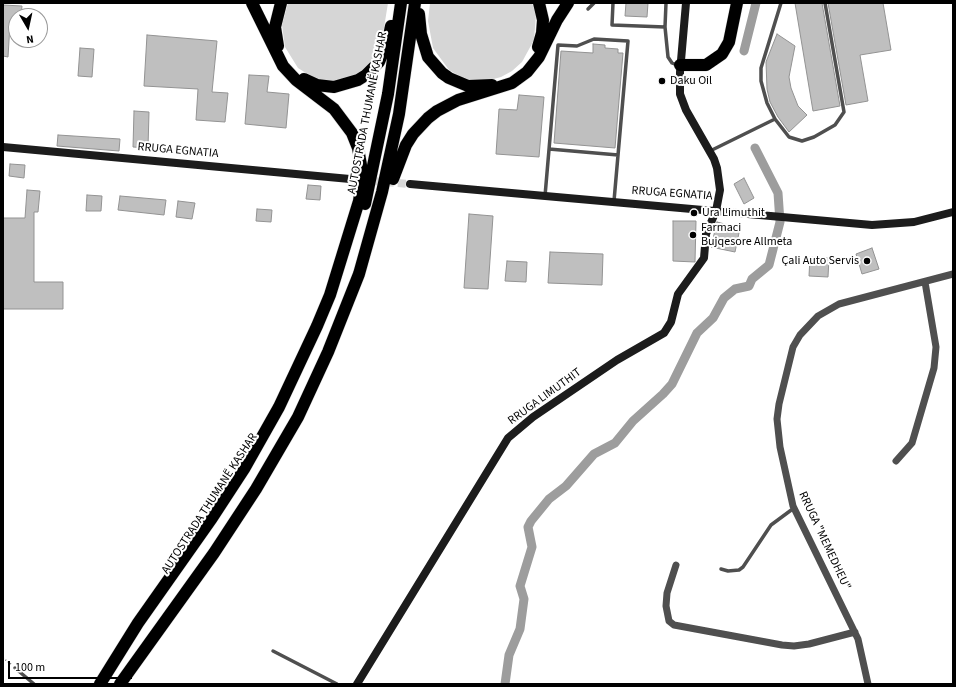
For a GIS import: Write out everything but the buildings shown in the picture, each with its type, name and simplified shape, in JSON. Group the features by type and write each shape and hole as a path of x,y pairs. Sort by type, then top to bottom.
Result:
{"highway":[{"path":"252,3 283,66 296,80 328,103 341,116 352,134 360,155 362,182 359,201 321,326"},
{"path":"281,3 275,27 277,42 285,62 295,73 308,81 317,85 334,87 358,80 366,75 379,62 388,41 396,3"},
{"name":"AUTOSTRADA THUMANË KASHAR","path":"100,684 167,596 234,497 267,444 292,396 310,350 341,283 369,191 388,94 401,3"},
{"path":"417,3 423,40 428,57 434,65 449,78 468,86 479,87 502,83 522,70 529,63 535,54 542,33 543,20 539,3"},
{"path":"343,326 384,187 399,114 417,3"},
{"path":"120,684 214,553 266,472 298,417 332,352 343,326 376,242 396,166 413,134 428,118 448,105 504,87 520,78 538,57 568,3"},
{"path":"680,65 706,65 722,54 729,42 737,3"}],"main road":[{"name":"RRUGA EGNATIA","path":"410,184 716,211 720,197 717,168 710,151 682,101 679,85 686,3"},
{"name":"RRUGA EGNATIA","path":"3,147 350,179"},
{"path":"716,211 805,220 888,224 914,222 953,212"},
{"name":"RRUGA LIMUTHIT","path":"357,684 508,438 533,417 617,360 659,337 668,329 678,294 704,258 706,234 716,211"}],"street":[{"name":"RRUGA \"MEMEDHEU\"","path":"868,684 858,639 794,508 780,448 777,419 779,404 793,347 808,325 818,316 839,304 953,274"},
{"path":"896,461 912,444 934,368 936,347 925,282"},
{"path":"676,565 666,606 669,621 674,625 788,645 809,644 855,632"}],"lane":[{"path":"588,9 594,3"},
{"path":"612,3 612,25 665,27"},
{"path":"666,3 665,27 668,57 672,63 680,65"},
{"path":"781,3 762,68 763,91 767,103 776,119 790,137 802,142 835,125 844,112 825,3"},
{"path":"545,196 558,45 576,46 594,39 628,41 614,202"},
{"path":"710,151 776,119"},
{"path":"549,149 618,155"},
{"path":"721,569 728,571 739,570 744,567 771,525 794,508"},
{"path":"273,651 337,684"},
{"path":"15,668 34,684"}],"path":[{"path":"3,658 15,668"}],"shaded area":[{"path":"288,3 388,3 382,40 377,53 369,65 358,74 332,82 320,80 309,75 298,68 285,47 282,25"},
{"path":"430,3 532,3 536,15 534,40 522,62 512,71 501,77 486,81 473,81 461,77 449,70 433,48 428,21"}],"waterway":[{"path":"744,51 756,3"},
{"path":"505,684 509,655 520,629 524,599 520,586 532,547 528,527 531,521 549,499 566,486 594,454 615,443 633,421 672,384 697,333 713,318 724,298 735,289 749,286 752,279 769,265 780,222 778,193 755,148"}],"tunnel":[{"path":"350,179 410,184"}],"place":[{"name":"Daku Oil","path":"662,81"},
{"name":"Ura Limuthit","path":"694,213"},
{"name":"Farmaci Bujqesore Allmeta","path":"693,235"},
{"name":"Çali Auto Servis","path":"867,261"}]}
